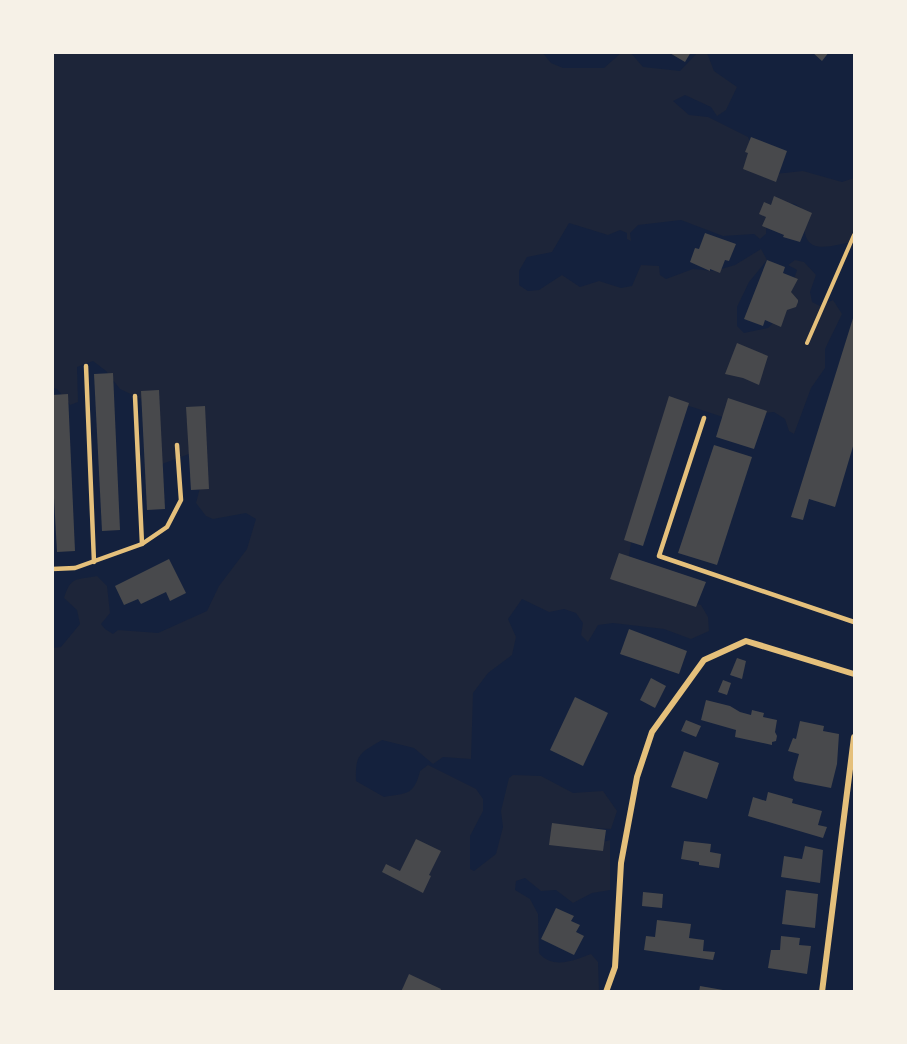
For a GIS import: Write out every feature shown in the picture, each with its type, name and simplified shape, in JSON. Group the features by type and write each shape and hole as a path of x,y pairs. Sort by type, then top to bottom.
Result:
{"street":[{"path":"606,992 615,967 621,863 637,777 652,732 704,660 746,641 855,674"},
{"path":"822,992 855,737"}],"lane":[{"path":"86,366 94,562"},
{"path":"135,396 142,544"},
{"path":"704,418 659,556 855,622"},
{"path":"52,569 75,568 94,562 142,544 166,527 181,500 177,445"}],"path":[{"path":"807,343 855,235"}],"shaded area":[{"path":"542,52 551,63 563,68 604,68 621,53 630,52 643,67 680,71 697,53 707,53 714,71 737,87 726,110 717,116 711,107 685,95 673,101 689,115 708,117 748,137 765,175 803,171 842,182 854,178 854,238 852,242 826,247 814,245 809,242 805,234 806,212 795,204 774,202 767,212 766,234 760,239 754,234 723,236 681,220 638,225 630,233 631,241 627,239 627,233 620,230 608,235 569,223 552,252 527,257 519,271 519,285 528,291 539,290 562,275 580,287 599,281 621,288 632,286 641,265 659,266 660,275 666,279 693,269 714,271 735,265 761,249 767,260 749,282 737,307 737,326 744,333 768,328 782,314 797,270 788,265 795,260 804,262 816,275 810,292 812,302 820,306 833,300 842,314 825,349 825,368 811,388 794,434 789,431 785,419 774,412 723,417 689,406 677,411 634,526 626,573 634,584 701,605 708,617 709,631 691,639 664,629 613,623 598,625 588,642 581,635 583,623 576,613 564,609 549,612 522,599 508,619 516,637 512,655 488,673 473,693 471,759 443,757 433,764 414,748 382,740 360,755 358,760 356,781 384,797 408,792 415,785 420,771 428,765 476,789 483,799 483,811 470,836 470,869 474,871 496,854 503,827 501,811 509,778 513,775 541,776 573,793 603,791 617,811 611,829 575,827 581,848 610,840 610,890 592,893 573,903 556,890 541,891 525,878 516,881 515,890 530,899 538,914 539,953 557,962 571,961 591,954 598,962 599,991 53,991 52,648 61,647 80,624 77,610 64,598 69,586 75,580 97,576 107,586 110,613 101,624 105,629 113,634 118,630 158,633 207,611 219,586 247,549 256,519 246,513 213,519 206,516 196,503 205,469 189,454 162,464 154,405 120,389 106,371 93,361 77,367 78,402 70,405 57,389 53,388 53,53"}],"building":[{"path":"668,52 691,52 685,62"},
{"path":"812,52 829,52 822,61"},
{"path":"751,137 787,151 776,182 743,169 748,153 745,152"},
{"path":"774,196 812,213 800,242 783,237 784,235 762,226 766,217 759,214 764,202 771,205"},
{"path":"705,233 736,244 729,261 725,260 720,273 690,262 695,248 699,249"},
{"path":"767,260 785,267 783,273 798,279 791,292 798,302 796,307 787,310 781,327 765,320 763,326 744,319"},
{"path":"854,315 854,443 835,507 809,499 803,520 791,517"},
{"path":"737,343 768,356 759,385 725,374"},
{"path":"113,373 120,530 102,531 94,374"},
{"path":"159,390 165,509 147,510 141,391"},
{"path":"68,394 75,551 57,552 52,462 52,395"},
{"path":"669,396 689,403 643,546 624,540"},
{"path":"728,398 767,411 754,449 716,437"},
{"path":"205,406 209,489 191,490 186,407"},
{"path":"714,445 752,457 717,565 678,553"},
{"path":"619,553 706,582 696,607 610,579"},
{"path":"169,559 186,593 170,601 166,592 141,604 138,599 124,605 115,586"},
{"path":"629,629 687,651 679,674 620,654"},
{"path":"737,658 746,661 742,679 730,675"},
{"path":"651,678 666,686 655,708 640,700"},
{"path":"723,680 731,683 727,695 718,692"},
{"path":"575,697 608,713 583,766 550,750"},
{"path":"706,700 730,706 751,715 752,710 764,713 763,717 777,720 776,741 772,742 772,745 735,737 736,730 701,720"},
{"path":"686,720 701,726 696,737 681,731"},
{"path":"800,721 824,726 823,731 839,734 837,764 831,788 795,781 793,778 799,754 788,751 793,738 796,739"},
{"path":"684,751 719,763 707,799 671,787"},
{"path":"768,792 793,799 792,803 822,811 818,825 827,827 823,838 748,816 753,797 766,801"},
{"path":"552,823 606,830 603,851 549,845"},
{"path":"416,839 441,851 423,893 382,872 386,864 400,871"},
{"path":"684,841 711,844 710,852 721,854 719,868 681,859"},
{"path":"805,846 823,850 820,883 781,877 784,856 802,859"},
{"path":"786,890 818,894 815,928 782,924"},
{"path":"643,892 663,894 662,908 642,906"},
{"path":"556,908 574,916 571,921 580,925 576,932 584,936 574,955 541,939"},
{"path":"657,920 691,924 689,938 704,940 703,951 715,952 713,960 644,950 646,936 655,937"},
{"path":"781,936 800,938 799,945 811,946 807,974 768,968 771,950 780,950"},
{"path":"409,974 441,989 440,992 401,992"},
{"path":"700,986 723,990 723,992 699,992"}]}
